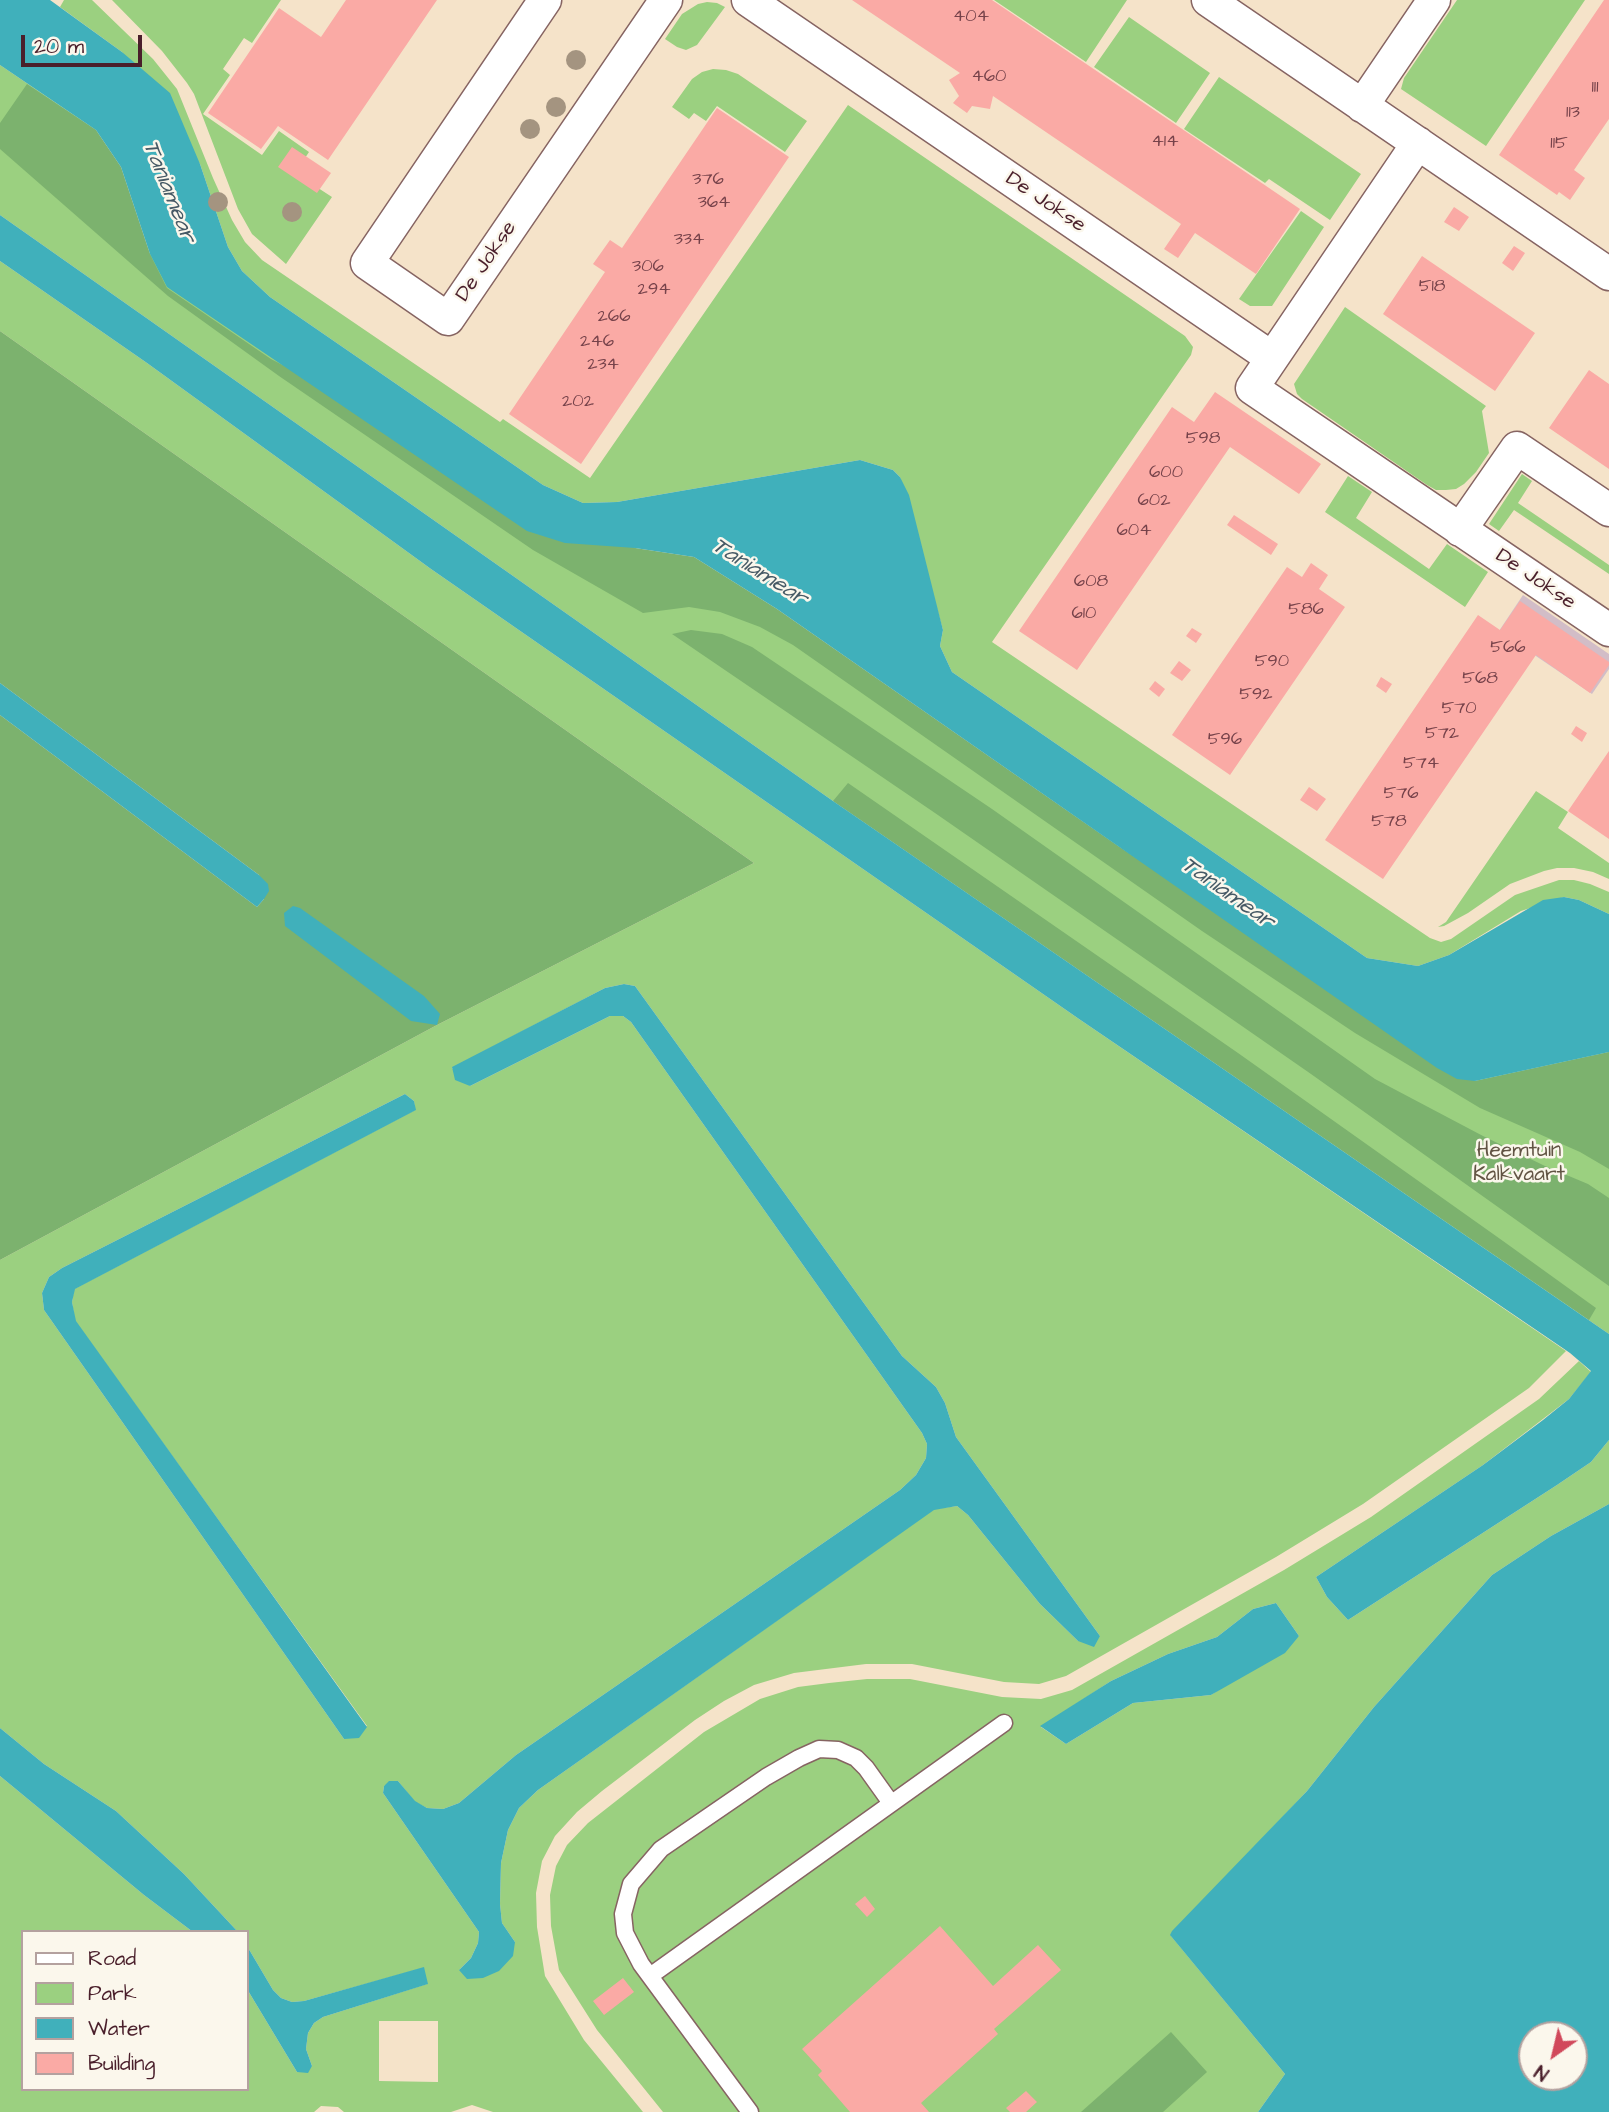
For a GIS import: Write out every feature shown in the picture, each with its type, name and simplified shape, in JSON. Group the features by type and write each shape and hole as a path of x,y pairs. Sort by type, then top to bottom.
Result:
{"street":[{"name":"De Jokse","path":"545,0 367,263 448,319 666,0"},
{"name":"De Jokse","path":"748,0 1272,358"},
{"path":"1208,0 1609,274"},
{"path":"1362,106 1434,0"},
{"name":"De Jokse","path":"1418,143 1252,388 1609,630"},
{"path":"1460,530 1517,448 1609,510"}],"lane":[{"path":"650,1976 1004,1723"},
{"path":"750,2112 641,1964 625,1933 623,1914 631,1884 661,1849 766,1777 819,1749 838,1750 856,1758 891,1803"}],"shaded area":[{"path":"1523,595 1609,654 1609,669 1592,694 1499,631"}],"green space":[{"path":"64,0 92,0 153,59 177,89 232,220 245,242 262,260 500,422 503,419 590,478 848,105 1185,336 1193,347 1191,355 992,642 1430,938 1441,942 1451,939 1515,895 1559,880 1574,880 1609,892 1609,914 1579,900 1564,897 1521,911 1449,955 1418,966 1367,958 952,672 940,646 943,630 900,477 893,470 860,460 617,502 583,503 543,485 270,297 242,271 228,247 200,164 122,52 60,7"},
{"path":"112,0 281,0 252,43 244,38 223,69 230,75 203,114 262,155 279,131 309,152 295,173 332,197 286,264 252,234 238,209 194,94 187,83 162,51"},
{"path":"994,0 1127,0 1086,62"},
{"path":"1457,0 1585,0 1486,146 1401,89 1404,78"},
{"path":"707,2 725,7 697,45 686,50 665,39 682,14"},
{"path":"1129,17 1210,73 1176,123 1094,67"},
{"name":"Heemtuin Kalkvaart","path":"0,65 96,130 150,254 635,548 897,694 1118,846 1475,1081 1609,1052 1609,1334 833,801 0,215"},
{"path":"713,69 738,74 807,121 785,152 717,106 706,121 694,113 689,119 672,107 692,79"},
{"path":"1219,77 1361,174 1330,220 1269,179 1265,183 1184,129"},
{"path":"27,84 96,130 121,167 150,254 167,288 271,359 635,548 694,557 777,609 1118,846 1475,1081 1609,1052 1609,1169 1580,1152 1480,1108 1355,1033 1202,931 793,645 760,627 720,612 689,607 643,613 533,550 279,376 168,296 0,149 0,123"},
{"path":"1301,211 1324,227 1272,306 1250,306 1239,299"},
{"path":"0,261 147,363 431,569 1079,1019 1566,1351 1529,1388 1363,1504 1276,1557 1066,1676 1039,1684 1004,1682 912,1664 866,1664 794,1673 754,1685 724,1701 602,1791 577,1812 555,1836 542,1861 536,1893 537,1927 545,1976 584,2040 643,2112 493,2112 472,2105 451,2112 344,2112 338,2107 321,2106 314,2112 0,2112 0,1776 190,1930 21,1930 21,2091 248,2091 248,1991 297,2072 312,2066 306,2049 308,2033 314,2023 323,2017 427,1984 423,1968 304,2001 292,2002 281,1998 273,1990 248,1948 248,1930 236,1930 184,1874 116,1811 44,1764 0,1728 0,1260 437,1025 754,863 0,331","holes":["624,984 635,986 902,1356 936,1387 945,1403 956,1437 1100,1636 1078,1641 1040,1604 968,1515 957,1506 934,1509 538,1790 519,1808 508,1830 501,1863 502,1923 515,1942 459,1970 471,1958 478,1943 479,1932 383,1793 384,1786 398,1781 415,1802 427,1808 443,1809 459,1803 516,1755 900,1490 916,1475 926,1458 927,1444 922,1433 631,1022 623,1016 610,1016 470,1086 452,1068 605,988","405,1094 414,1101 415,1110 74,1289 72,1302 75,1321 367,1726 344,1739 44,1310 42,1293 49,1277 62,1268","379,2021 438,2021 438,2082 379,2081"]},
{"path":"1345,307 1486,406 1482,411 1489,453 1464,484 1456,489 1436,490 1297,394 1294,384"},
{"path":"0,331 754,863 437,1025 0,1260 0,715 257,907 264,899 259,875 0,683"},
{"path":"1522,474 1532,481 1518,503 1609,565 1609,574 1514,510 1499,531 1489,524"},
{"path":"1348,476 1372,492 1356,518 1429,569 1447,544 1488,572 1465,607 1325,512"},
{"path":"691,630 722,634 752,647 992,809 1375,1079 1483,1136 1588,1184 1609,1198 1609,1286 1311,1074 672,634"},
{"path":"848,783 1238,1053 1596,1308 1589,1320 833,801"},
{"path":"1536,791 1568,812 1558,828 1609,863 1609,879 1574,868 1544,871 1510,884 1468,913 1438,927 1446,922"},
{"path":"1579,1361 1591,1372 1569,1399 1483,1465 1316,1577 1327,1597 1348,1620 1591,1462 1609,1440 1609,1504 1551,1536 1492,1575 1374,1707 1307,1791 1171,1936 1285,2074 1258,2112 663,2112 597,2030 559,1970 551,1926 550,1895 556,1866 567,1845 588,1823 704,1732 760,1699 798,1687 867,1679 910,1679 1002,1697 1041,1699 1072,1690 1284,1570 1371,1517 1539,1399","holes":["1276,1603 1299,1636 1211,1695 1133,1703 1066,1744 1041,1727 1111,1681 1168,1654 1217,1637 1253,1609"]},
{"path":"1171,2032 1207,2072 1163,2112 1081,2112"}],"water":[{"name":"Taniamear","path":"0,0 50,0 122,52 170,93 200,164 228,247 242,271 270,297 543,485 583,503 617,502 860,460 893,470 900,477 909,495 943,630 940,646 952,672 1367,958 1418,966 1449,955 1543,900 1564,897 1579,900 1609,914 1609,1052 1475,1081 1457,1079 1437,1068 777,609 694,557 635,548 565,543 527,531 167,287 150,254 121,167 96,130 0,65"},
{"path":"0,215 833,801 1609,1334 1609,1440 1591,1462 1348,1620 1327,1597 1316,1577 1483,1465 1569,1399 1591,1371 1570,1353 1079,1019 431,569 147,363 0,261"},
{"path":"0,683 259,875 268,884 269,891 264,899 257,907 0,715"},
{"path":"293,906 300,908 424,996 440,1014 437,1025 411,1021 285,926 284,913"},
{"path":"624,984 635,986 902,1356 936,1387 945,1403 956,1437 1100,1636 1094,1647 1078,1641 1040,1604 968,1515 957,1506 934,1510 538,1790 519,1808 508,1830 501,1863 502,1923 515,1942 513,1956 499,1971 483,1978 467,1979 459,1970 471,1958 478,1943 479,1932 383,1793 384,1786 389,1781 398,1781 415,1801 427,1808 443,1809 459,1803 516,1755 900,1490 916,1475 926,1458 927,1444 922,1433 631,1022 623,1016 610,1016 470,1086 455,1080 452,1067 605,988"},
{"path":"405,1094 414,1101 416,1110 75,1289 72,1302 76,1321 367,1727 359,1738 344,1739 44,1310 42,1293 49,1277 62,1268"},
{"path":"1609,1504 1609,2112 1258,2112 1285,2074 1170,1935 1307,1791 1374,1707 1492,1575 1551,1536"},
{"path":"1276,1603 1299,1636 1285,1653 1211,1695 1133,1703 1066,1744 1040,1726 1111,1681 1168,1654 1217,1637 1253,1609"},
{"path":"0,1728 44,1764 116,1811 184,1874 236,1930 190,1930 0,1776"},
{"path":"248,1948 273,1990 281,1998 292,2002 304,2001 424,1967 428,1984 323,2017 314,2023 308,2033 306,2049 312,2066 308,2073 297,2072 248,1991"}],"building":[{"path":"346,0 437,0 328,160 278,126 261,149 208,113 279,8 321,37"},
{"path":"852,0 992,0 1300,209 1256,274 1195,233 1178,258 1164,249 1181,224 993,96 990,109 972,106 967,113 953,103 959,96 949,80 960,73"},
{"path":"1604,0 1609,0 1609,119 1574,170 1585,178 1570,200 1559,192 1557,195 1499,155"},
{"path":"717,108 789,157 581,464 509,414 605,272 593,264 610,240 622,248"},
{"path":"292,147 331,173 317,193 278,167"},
{"path":"1454,207 1469,217 1459,231 1444,222"},
{"path":"1514,246 1525,253 1513,271 1502,263"},
{"path":"1422,256 1535,333 1495,391 1383,314"},
{"path":"1589,370 1609,384 1609,469 1549,428"},
{"path":"1215,392 1321,464 1299,494 1230,447 1077,670 1019,631 1172,407 1194,422"},
{"path":"1234,515 1278,544 1271,555 1227,525"},
{"path":"1311,563 1328,575 1319,589 1345,607 1230,775 1172,735 1287,567 1302,577"},
{"path":"1520,601 1609,662 1609,665 1590,693 1536,655 1383,879 1325,840 1478,615 1500,630"},
{"path":"1192,628 1202,634 1196,643 1186,636"},
{"path":"1179,661 1191,670 1182,681 1170,673"},
{"path":"1381,677 1392,684 1386,693 1376,686"},
{"path":"1155,681 1165,689 1159,697 1149,689"},
{"path":"1576,726 1587,733 1582,742 1571,734"},
{"path":"1609,751 1609,839 1568,811"},
{"path":"1309,787 1326,799 1317,811 1300,800"},
{"path":"865,1896 875,1909 867,1917 855,1904"},
{"path":"940,1926 993,1986 1038,1945 1061,1970 994,2029 998,2034 921,2103 929,2112 850,2112 818,2075 822,2071 802,2049"},
{"path":"623,1978 634,1992 604,2015 593,2001"},
{"path":"1026,2091 1037,2102 1026,2112 1010,2112 1006,2108"}]}
